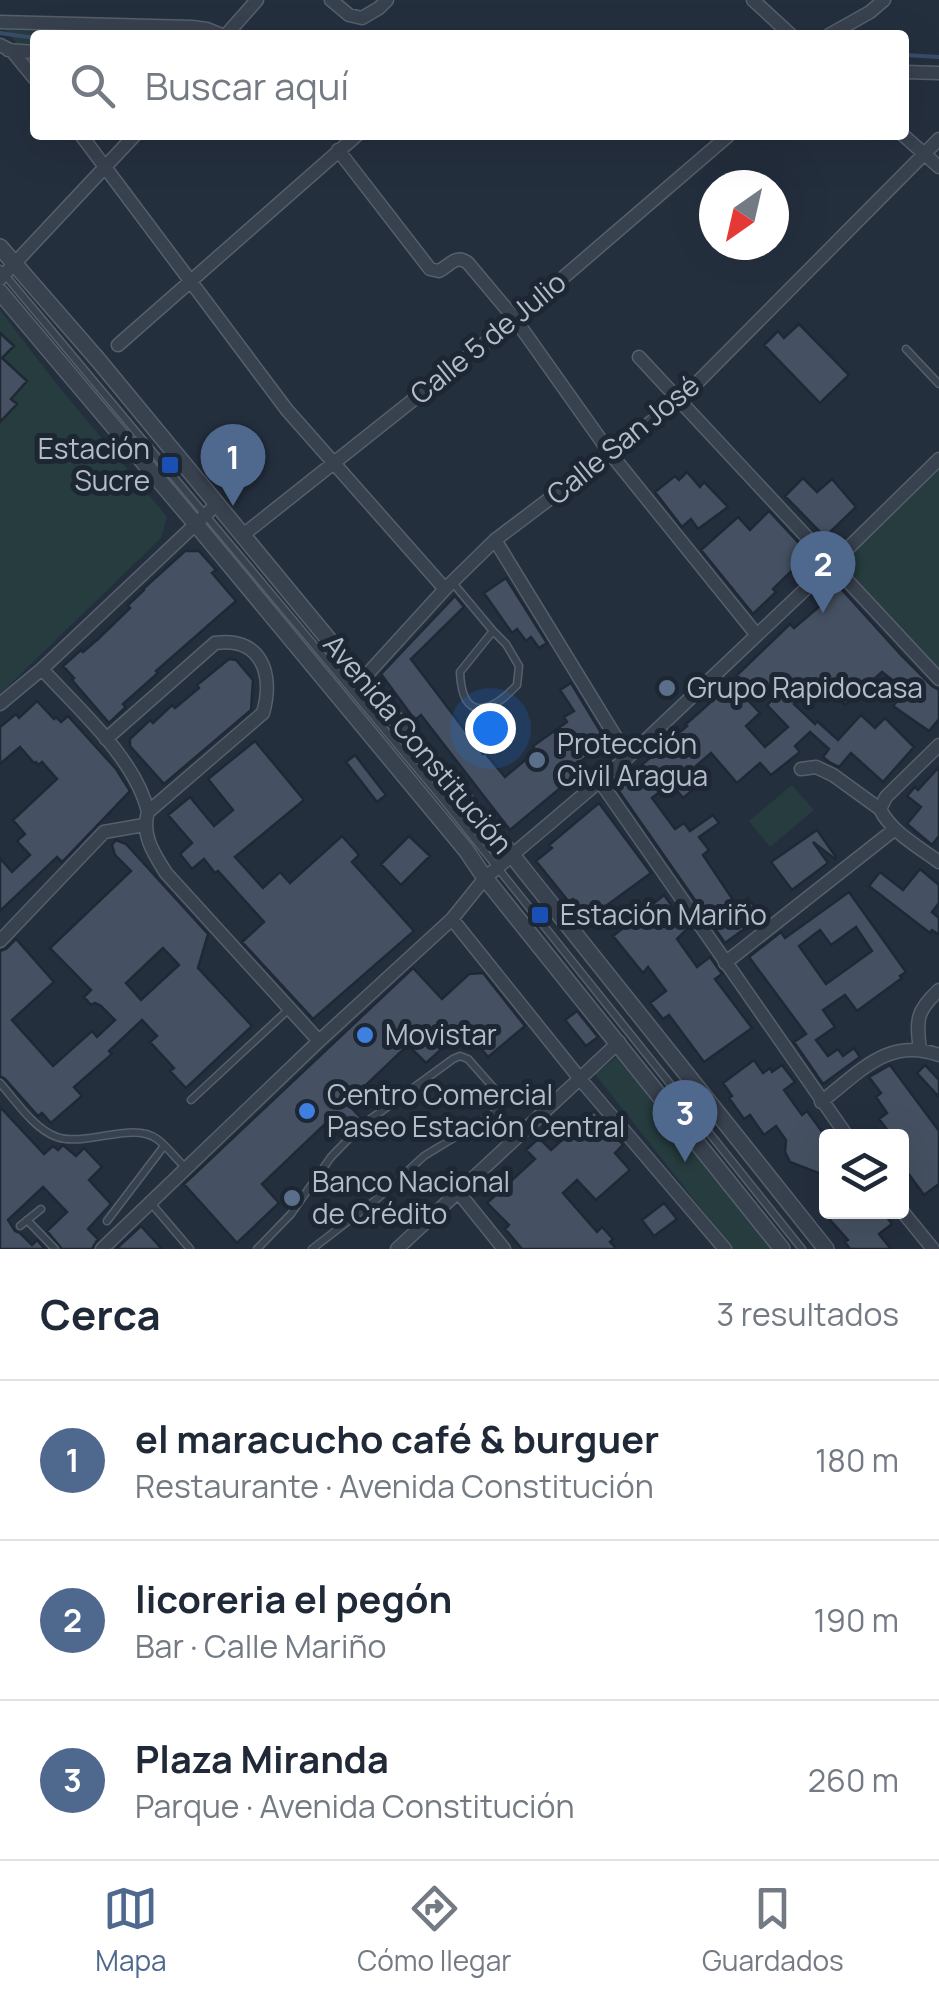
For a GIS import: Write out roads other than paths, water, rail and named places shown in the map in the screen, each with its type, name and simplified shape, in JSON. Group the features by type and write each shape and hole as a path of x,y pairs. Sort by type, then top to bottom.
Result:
{"street":[{"path":"229,30 257,0"},
{"path":"331,0 349,15 362,18 387,0"},
{"path":"753,0 786,30"},
{"path":"838,30 884,0"},
{"path":"0,22 192,26 206,30"},
{"path":"4,48 30,51"},
{"path":"4,48 30,74"},
{"path":"909,72 939,73"},
{"name":"Calle San José","path":"362,680 448,585 495,540 679,401 939,139"},
{"path":"85,140 287,410 448,585"},
{"path":"5,271 130,140"},
{"path":"118,345 351,140"},
{"name":"Calle 5 de Julio","path":"243,535 516,318 723,140"},
{"path":"909,140 939,167"},
{"path":"338,150 430,268 440,271 456,259 465,261 516,318 610,454 756,634"},
{"name":"Avenida Constitución","path":"0,247 5,271 218,503 512,856 826,1249"},
{"name":"Avenida Constitución","path":"0,292 200,519 454,835 491,872 782,1249"},
{"path":"639,357 939,679"},
{"path":"102,1249 452,919 491,872 628,757 939,459"},
{"path":"0,704 218,503"},
{"path":"495,540 628,757"},
{"path":"0,941 104,832 146,818 263,714 268,676 258,656 241,643 214,643 106,740"},
{"path":"42,669 106,740 143,792 152,850 166,872 319,1041"},
{"path":"880,808 886,797 939,745"},
{"path":"801,769 816,768 833,775 880,808 895,830 939,862"},
{"path":"599,780 842,1129"},
{"path":"725,963 895,830"},
{"path":"452,919 724,1249"},
{"path":"920,1050 920,1014 939,990"},
{"path":"397,1249 619,1042"},
{"path":"821,1102 881,1056 904,1049 939,1055"},
{"path":"459,1193 504,1249"},
{"path":"909,1219 933,1249"}],"lane":[{"path":"5,271 200,519"},
{"path":"906,348 939,384"},
{"path":"448,585 506,644 520,666 517,684 492,706 478,709 465,700 460,672 492,631"},
{"path":"491,872 802,1249"},
{"path":"191,1100 290,1008"},
{"path":"256,1249 291,1214 330,1157 361,1126 453,1059 468,1059 500,1094 500,1105 493,1114 424,1156 378,1199 312,1249"},
{"path":"0,1083 42,1130 56,1137 69,1140 132,1133 155,1136 185,1168"},
{"path":"107,1221 164,1146"},
{"path":"149,1201 190,1249"},
{"path":"20,1226 40,1208"},
{"path":"28,1220 56,1249"}],"waterway":[{"path":"0,33 30,37"},
{"path":"909,55 939,57"}],"place":[{"name":"Estación Sucre","path":"170,465"},
{"name":"el maracucho café & burguer","path":"233,506"},
{"name":"licoreria el pegón","path":"823,613"},
{"name":"Grupo Rapidocasa","path":"667,688"},
{"name":"Protección Civil Aragua","path":"537,760"},
{"name":"Estación Mariño","path":"540,915"},
{"name":"Movistar","path":"365,1035"},
{"name":"Centro Comercial Paseo Estación Central","path":"307,1111"},
{"name":"Plaza Miranda","path":"685,1162"},
{"name":"Banco Nacional de Crédito","path":"292,1198"}]}
